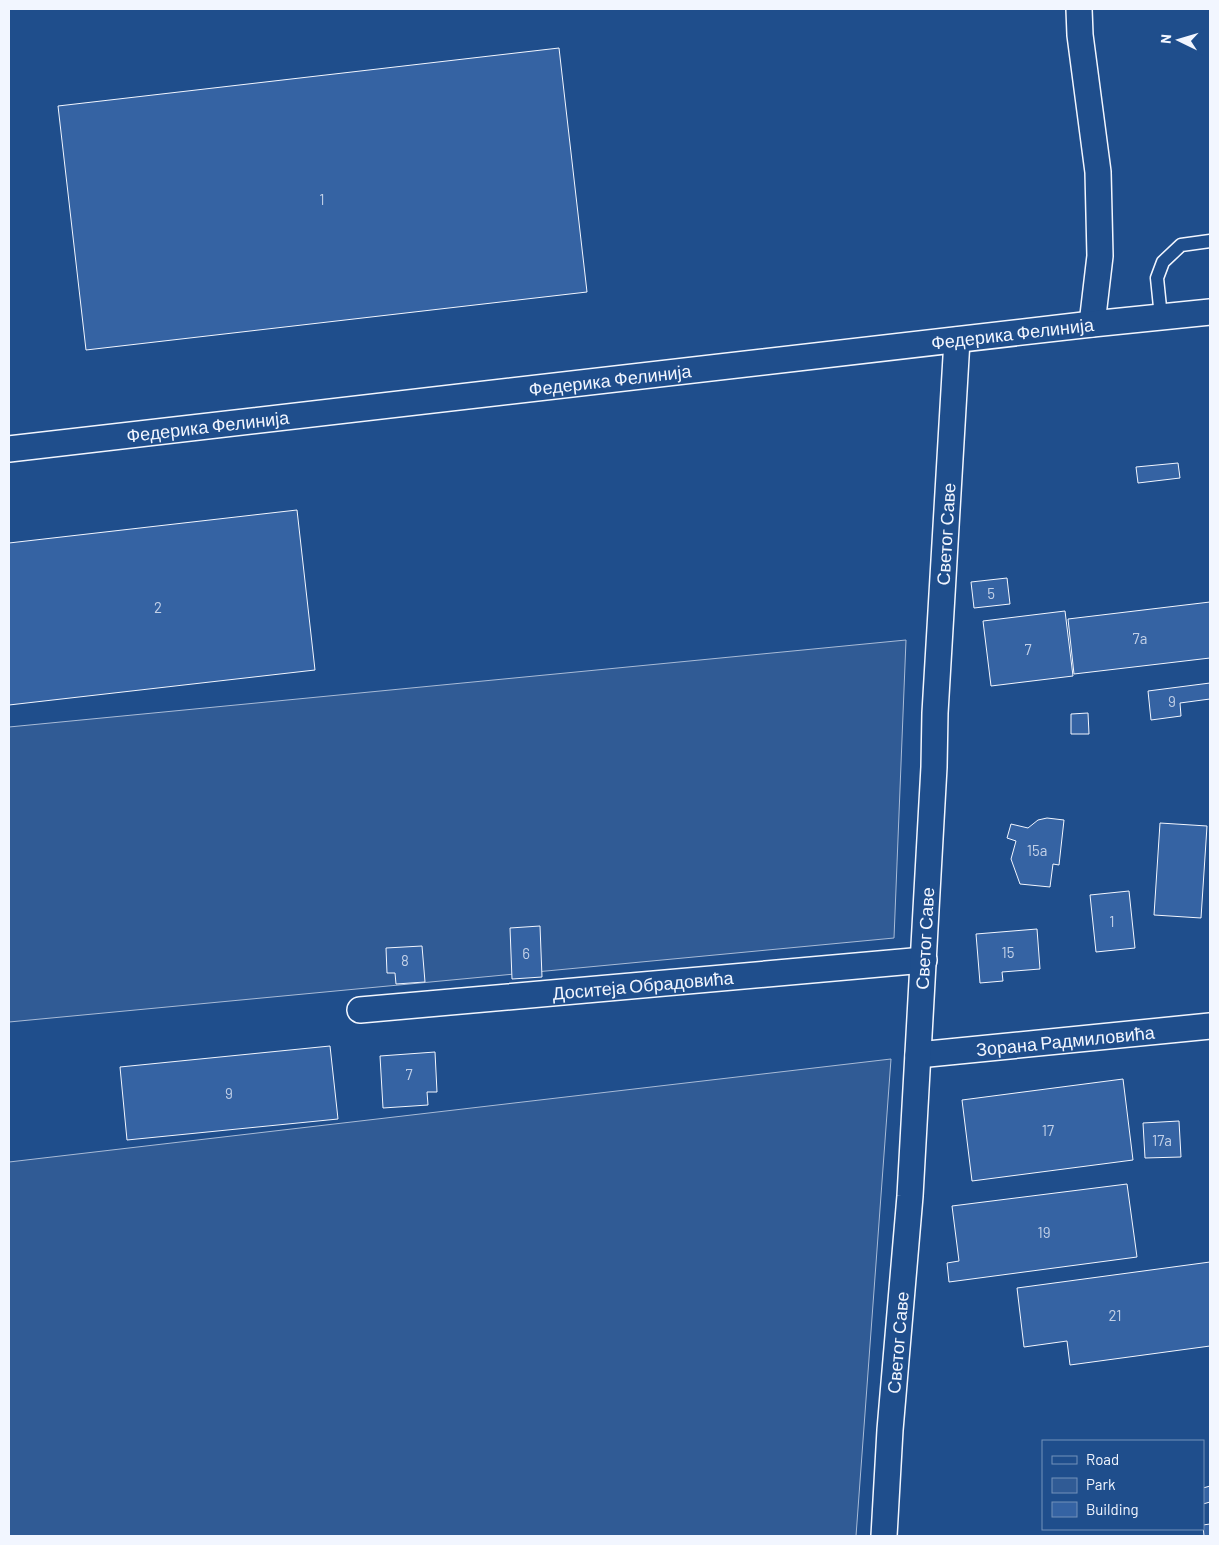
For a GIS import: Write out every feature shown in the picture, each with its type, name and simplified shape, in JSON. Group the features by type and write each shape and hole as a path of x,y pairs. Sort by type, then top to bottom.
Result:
{"street":[{"path":"1079,9 1080,35 1098,172 1100,256 1092,324"},
{"name":"Федерика Фелинија","path":"9,449 1210,312"},
{"name":"Светог Саве","path":"884,1536 890,1430 910,1196 934,767 935,713 957,340"},
{"name":"Доситеја Обрадовића","path":"360,1010 924,960"},
{"name":"Зорана Радмиловића","path":"918,1055 1210,1026"}],"lane":[{"path":"1161,317 1157,278 1163,262 1181,245 1210,241"}],"green space":[{"path":"906,640 894,938 9,1022 9,727"},
{"path":"891,1059 856,1536 9,1536 9,1162"}],"building":[{"path":"559,48 587,292 86,350 58,106"},
{"path":"1178,463 1180,478 1138,483 1136,467"},
{"path":"297,510 315,670 9,705 9,543"},
{"path":"1007,578 1010,604 974,608 971,582"},
{"path":"1210,602 1210,658 1074,674 1068,619"},
{"path":"1065,611 1073,676 991,686 983,621"},
{"path":"1210,683 1210,699 1180,703 1181,716 1151,720 1148,691"},
{"path":"1088,713 1089,734 1071,734 1071,714"},
{"path":"1047,818 1064,820 1059,865 1053,864 1050,887 1020,884 1011,859 1016,841 1007,838 1011,824 1028,828 1038,820"},
{"path":"1160,823 1207,826 1201,918 1154,915"},
{"path":"1129,891 1135,948 1096,952 1090,895"},
{"path":"540,926 542,977 512,979 510,928"},
{"path":"1037,929 1040,969 1002,972 1003,981 980,983 976,934"},
{"path":"422,946 425,982 396,984 395,973 387,973 386,948"},
{"path":"330,1046 338,1119 127,1140 120,1067"},
{"path":"435,1052 437,1092 427,1092 428,1105 383,1108 380,1056"},
{"path":"1123,1079 1133,1160 972,1181 962,1100"},
{"path":"1179,1121 1181,1157 1145,1158 1143,1123"},
{"path":"1127,1184 1137,1257 949,1282 947,1263 959,1261 952,1206"},
{"path":"1210,1262 1210,1346 1070,1365 1067,1341 1024,1347 1017,1288"},
{"path":"1210,1486 1210,1502 1204,1504 1204,1488"},
{"path":"1210,1524 1210,1536 1204,1536 1204,1525"}]}
